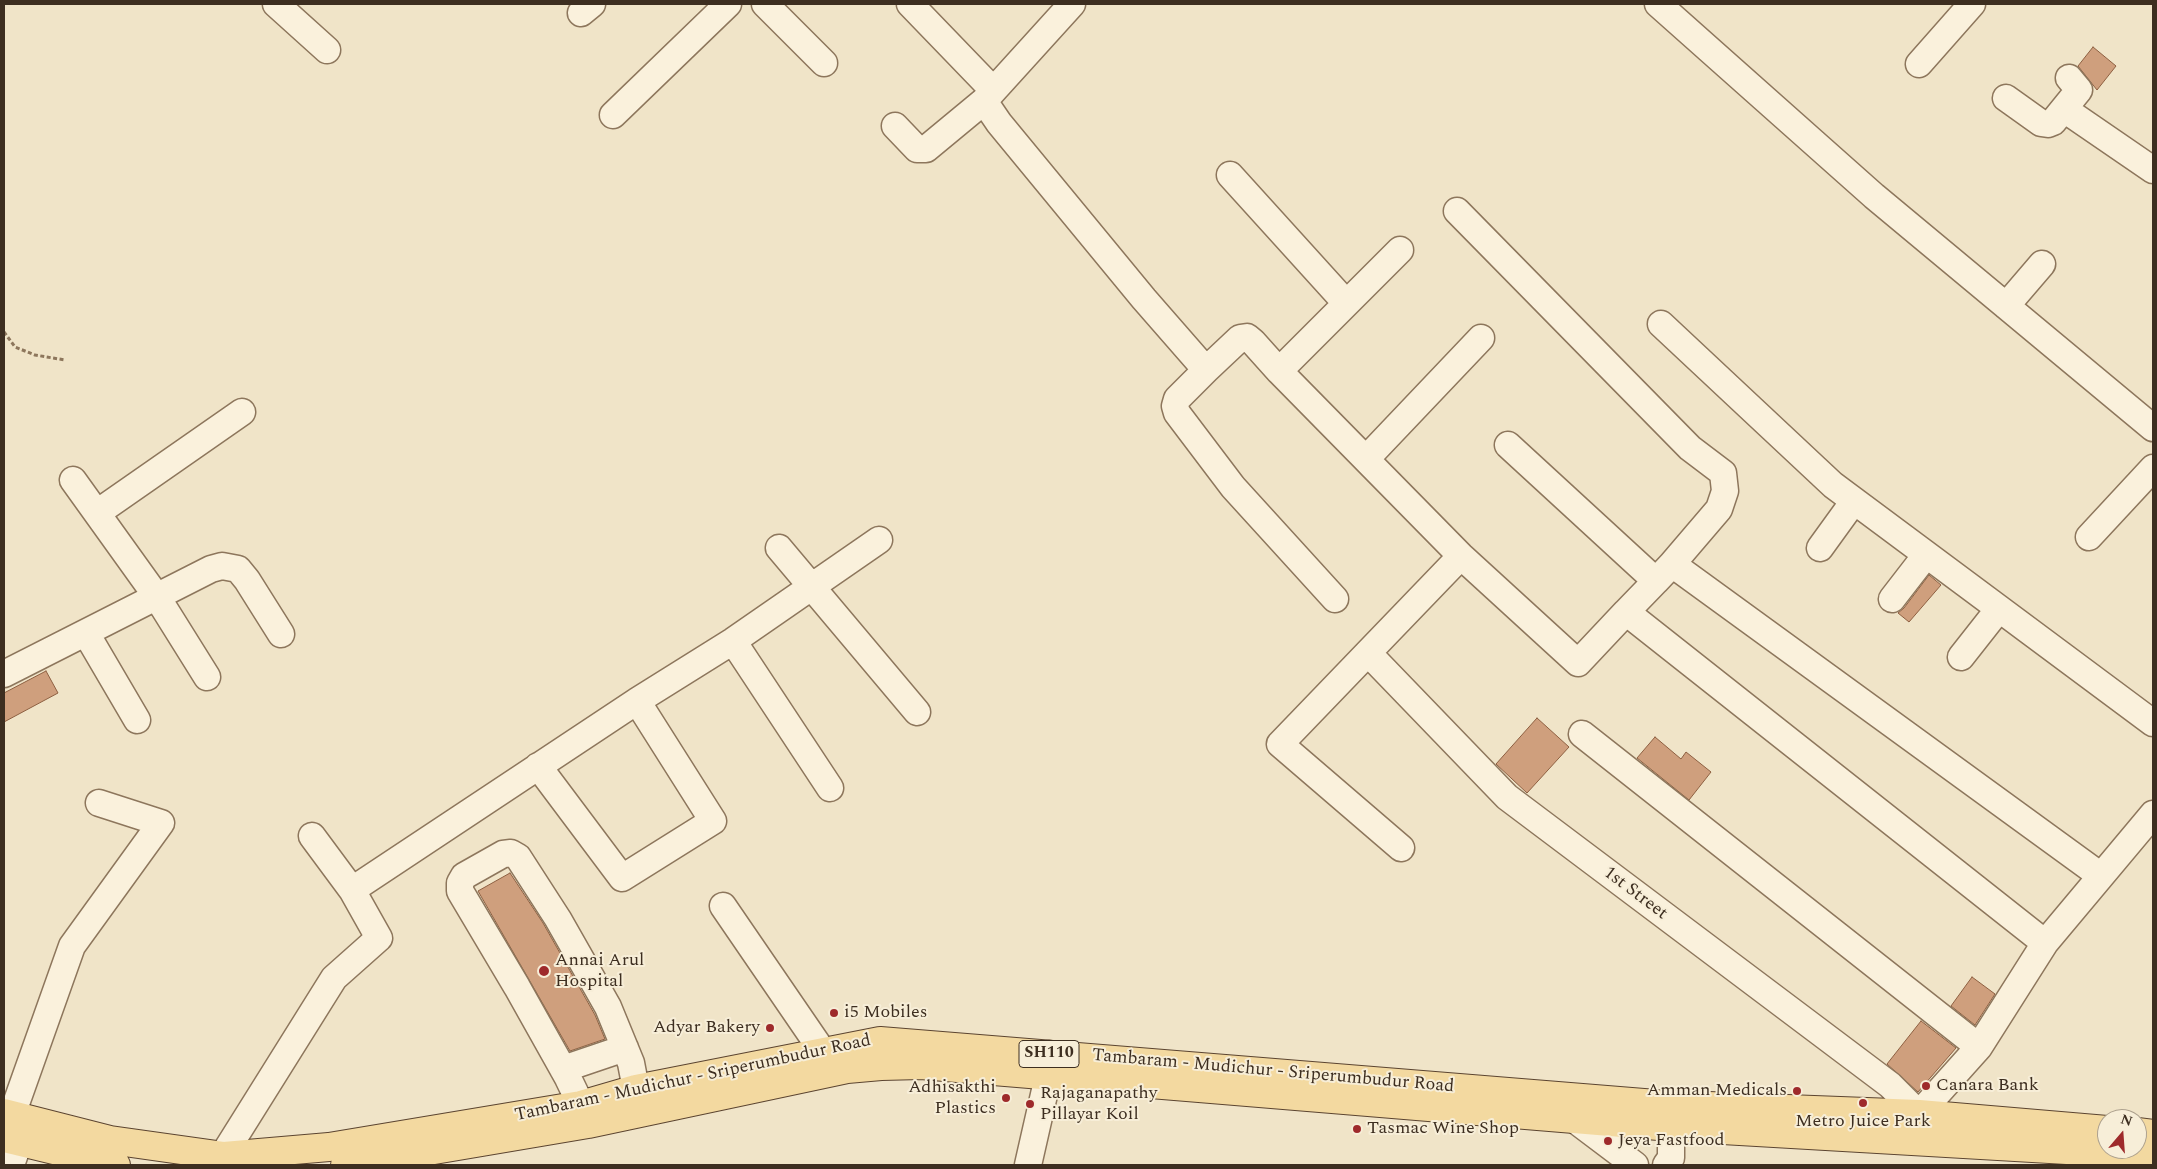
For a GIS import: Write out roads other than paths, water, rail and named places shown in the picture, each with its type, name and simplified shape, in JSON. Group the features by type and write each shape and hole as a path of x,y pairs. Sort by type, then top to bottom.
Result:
{"main road":[{"name":"Tambaram - Mudichur - Sriperumbudur Road","path":"10,1135 110,1140 221,1160 329,1148 581,1105 636,1089 880,1041 1049,1066 1574,1119 1671,1127 2153,1156"},
{"name":"Tambaram - Mudichur - Sriperumbudur Road","path":"345,1165 588,1124 847,1069 921,1065 1049,1066 1656,1104 1919,1114 2097,1129"},
{"path":"10,1135 116,1165"}],"street":[{"path":"276,4 327,50"},
{"path":"613,115 728,4"},
{"path":"765,4 824,64"},
{"path":"910,4 988,96 999,123 1144,299 1206,370"},
{"path":"895,126 917,148 926,149 988,96 1072,4"},
{"path":"1658,4 1874,196 2153,428"},
{"path":"1919,64 1961,8"},
{"path":"2006,98 2041,123 2048,124 2053,122 2079,90 2069,78"},
{"path":"2064,109 2153,170"},
{"path":"1230,175 1346,303"},
{"path":"1335,599 1233,487 1177,413 1175,406 1177,399 1240,338 1247,337 1461,556 1578,663 1664,573 1719,509 1725,491 1724,473 1690,448 1457,211"},
{"path":"1279,371 1400,250"},
{"path":"2006,306 2042,264"},
{"path":"1661,324 1833,485 1998,610 2153,723"},
{"path":"1366,459 1481,338"},
{"path":"97,513 242,412"},
{"path":"1508,445 1664,573 2101,876"},
{"path":"2089,537 2153,468"},
{"path":"73,480 157,597 207,677"},
{"path":"1820,548 1854,501"},
{"path":"352,890 637,701 733,641 879,540"},
{"path":"779,548 918,712"},
{"path":"1892,599 1926,555"},
{"path":"1401,848 1280,744 1369,654 1461,556"},
{"path":"4,674 211,569 222,566 238,569 281,634"},
{"path":"1961,658 1998,610"},
{"path":"1626,612 2046,943"},
{"path":"86,632 138,720"},
{"path":"733,641 830,788"},
{"name":"1st Street","path":"1369,654 1507,797 1890,1085 1919,1114"},
{"path":"538,766 622,878 713,821 637,701"},
{"path":"1582,734 1979,1047"},
{"path":"10,1135 72,946 162,823 99,803"},
{"path":"1919,1142 1919,1114 1979,1047 2046,943 2153,814"},
{"path":"221,1160 334,978 379,938 352,890 312,836"},
{"path":"581,1105 563,1069 460,890 460,883 464,876 503,854 511,853 518,858 558,919 608,1007 631,1063 636,1089"},
{"path":"723,906 823,1052"},
{"path":"563,1069 625,1048"},
{"path":"1028,1165 1049,1066"},
{"path":"1574,1119 1635,1165"},
{"path":"1666,1165 1671,1158 1671,1127"}],"place":[{"name":"Annai Arul Hospital","path":"544,971"},
{"name":"i5 Mobiles","path":"834,1013"},
{"name":"Adyar Bakery","path":"770,1028"},
{"name":"Canara Bank","path":"1926,1086"},
{"name":"Amman Medicals","path":"1797,1091"},
{"name":"Adhisakthi Plastics","path":"1006,1098"},
{"name":"Metro Juice Park","path":"1863,1103"},
{"name":"Rajaganapathy Pillayar Koil","path":"1030,1104"},
{"name":"Tasmac Wine Shop","path":"1357,1129"},
{"name":"Jeya Fastfood","path":"1608,1141"}]}
